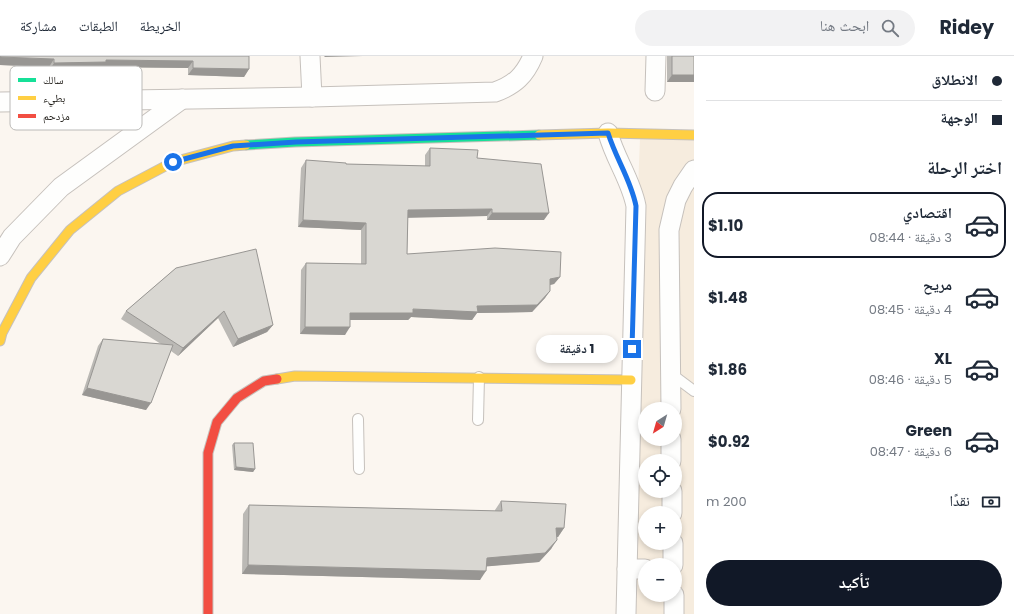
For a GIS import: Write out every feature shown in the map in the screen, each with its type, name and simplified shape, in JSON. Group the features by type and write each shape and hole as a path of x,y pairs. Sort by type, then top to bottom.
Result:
{"street":[{"path":"310,56 312,97"},
{"path":"142,100 495,92 509,87 520,79 528,68 533,56"},
{"path":"655,91 656,56"},
{"path":"142,128 182,99"},
{"path":"0,102 10,102"},
{"path":"0,256 12,237 61,187 139,130"},
{"path":"608,133 615,156 631,186 636,206 631,380 636,569 626,614"},
{"path":"0,341 31,278 70,230 118,191 173,162 233,146 296,142 608,133 694,135"},
{"path":"670,402 669,230 676,200 683,186 694,170"},
{"path":"208,614 208,453 217,422 237,398 264,381 295,376 631,380"},
{"path":"674,602 674,614"}],"lane":[{"path":"670,372 694,391"},
{"path":"478,420 479,377"},
{"path":"358,419 359,469"}],"shaded area":[{"path":"640,139 694,139 694,614 621,614"}],"building":[{"path":"0,56 249,56 249,69 193,68 193,61 106,60 106,62 54,63 54,59"},
{"path":"672,56 694,56 694,75 672,75"},
{"path":"430,148 478,150 477,158 541,164 549,213 492,213 492,209 408,210 407,254 495,248 561,252 560,277 550,279 550,291 537,305 477,306 478,312 413,309 413,313 350,313 350,327 305,327 306,263 366,264 366,223 303,220 306,160 346,164 430,166"},
{"path":"256,249 273,325 238,339 224,311 183,348 126,311 176,268"},
{"path":"103,339 173,345 151,403 87,388"},
{"path":"234,443 253,443 255,469 236,467"},
{"path":"501,501 566,504 564,528 556,528 557,540 545,553 487,558 486,571 248,565 249,505 502,511"}],"traffic: fast":[{"path":"246,145 295,142 539,135"}],"traffic: slow":[{"path":"539,135 608,133 694,135"},
{"path":"0,341 2,333 31,278 70,230 118,191 173,162 233,146 246,145"},
{"path":"277,379 295,376 631,380"}],"traffic: jam":[{"path":"208,614 208,453 217,422 237,398 264,381 277,379"}],"route":[{"path":"173,162 233,146 296,142 608,133 615,156 631,186 636,206 634,227 632,349"}]}
